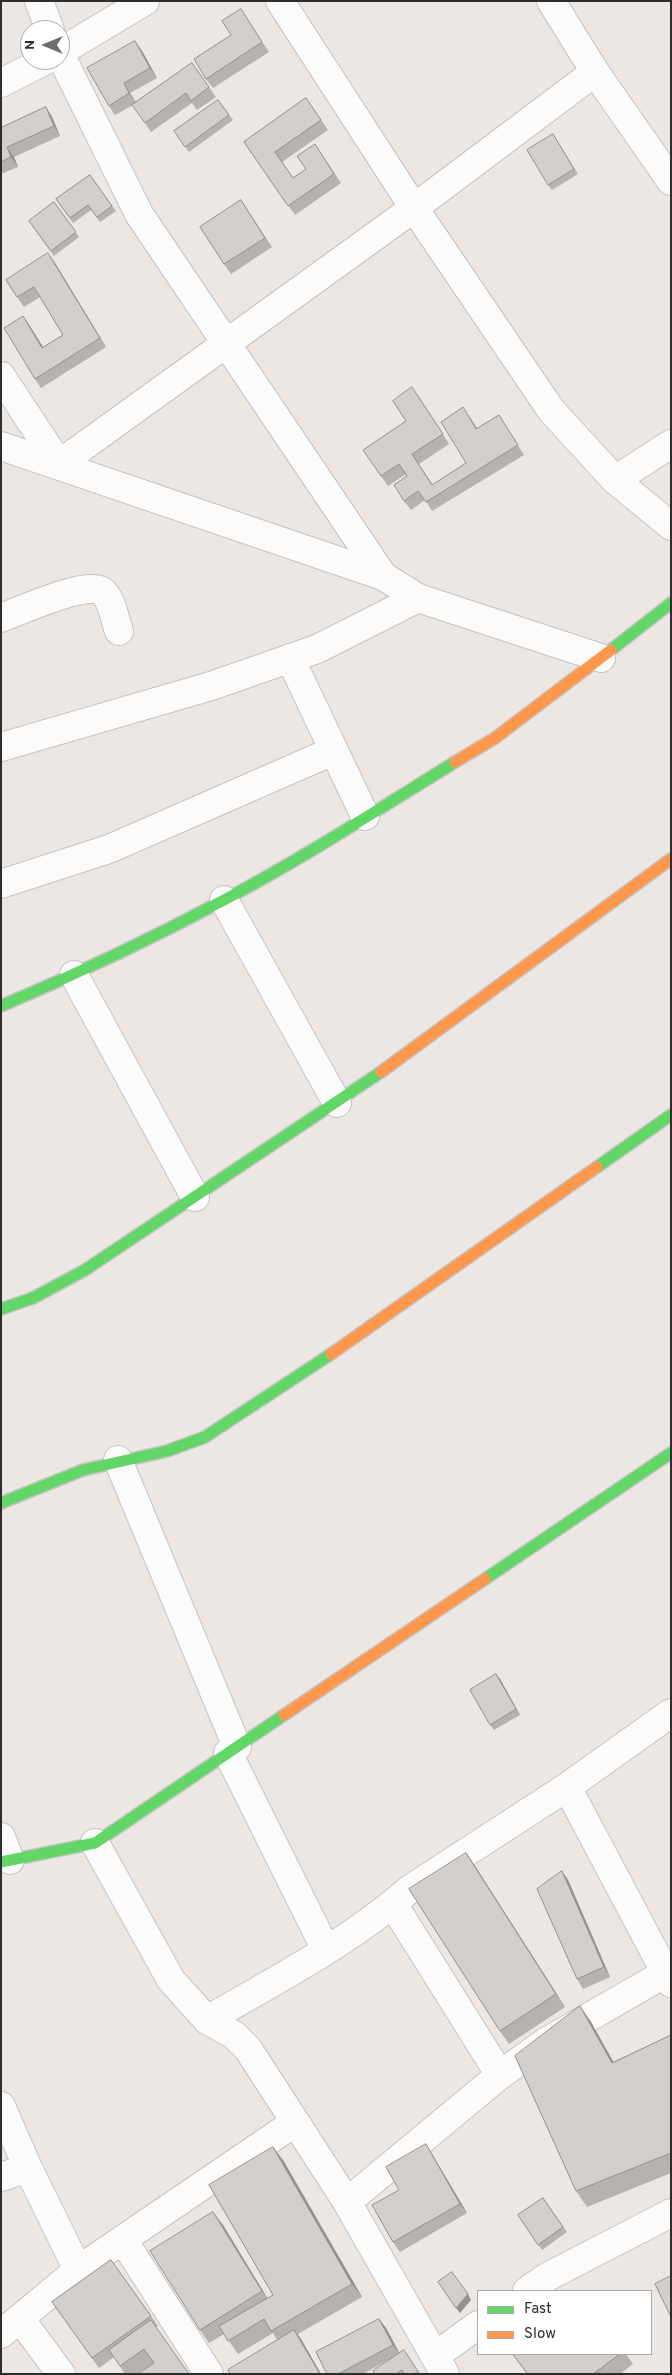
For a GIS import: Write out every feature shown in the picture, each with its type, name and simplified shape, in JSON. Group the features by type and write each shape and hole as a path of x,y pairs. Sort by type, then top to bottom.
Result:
{"street":[{"path":"39,1 46,20"},
{"path":"70,47 145,1"},
{"path":"280,1 414,208 551,410 615,480 671,526"},
{"path":"556,3 595,72 671,181"},
{"path":"1,84 27,70"},
{"path":"68,70 139,214 382,576"},
{"path":"59,464 414,208 595,72"},
{"path":"1,376 59,464"},
{"path":"615,480 671,444"},
{"path":"1,446 59,464 382,576 418,598 601,658"},
{"path":"1,618 72,592 92,587 103,592 119,631"},
{"path":"1,747 211,686 317,650 418,598"},
{"path":"1,1006 74,975 224,900 297,859 364,816 495,738 671,603"},
{"path":"290,658 364,816"},
{"path":"1,884 109,849 332,751"},
{"path":"1,1309 33,1298 85,1270 337,1103 454,1020 671,859"},
{"path":"224,900 337,1103"},
{"path":"74,975 195,1197"},
{"path":"1,1503 83,1470 118,1460 167,1451 205,1437 303,1374 671,1115"},
{"path":"4,1853 95,1843 671,1453"},
{"path":"118,1460 233,1750 326,1950"},
{"path":"207,2020 326,1950 393,1904 410,1888 567,1787 671,1713"},
{"path":"347,2202 500,2075 546,2042 669,1975 567,1787"},
{"path":"95,1843 172,1980 188,2001 207,2020 234,2035 248,2049 294,2123 347,2202 440,2365 477,2326"},
{"path":"393,1904 500,2075"},
{"path":"1,2106 28,2168 78,2270"},
{"path":"61,2374 11,2327 78,2270 294,2123"},
{"path":"1,2178 28,2168"},
{"path":"528,2290 547,2277 671,2213"},
{"path":"123,2240 209,2374"}],"building":[{"path":"241,9 262,42 206,79 194,59 231,35 222,21"},
{"path":"135,41 150,68 124,83 129,93 109,106 87,68"},
{"path":"192,63 209,87 191,101 186,93 145,123 132,105"},
{"path":"306,98 321,120 275,152 293,178 306,169 297,156 315,144 334,174 288,206 244,142"},
{"path":"218,100 229,115 185,147 174,131"},
{"path":"46,107 54,126 7,147 11,157 1,162 1,128"},
{"path":"553,134 574,169 548,185 527,150"},
{"path":"90,175 112,206 97,217 88,205 70,218 56,199"},
{"path":"241,200 265,238 224,264 200,227"},
{"path":"54,202 76,232 51,251 29,221"},
{"path":"48,253 100,338 35,379 4,328 23,316 42,348 63,335 34,287 17,297 6,280"},
{"path":"412,387 443,434 412,454 432,485 466,463 441,422 463,407 476,429 499,415 518,445 426,502 418,491 404,501 394,485 407,476 399,464 381,476 363,450 406,421 393,401"},
{"path":"496,1674 516,1709 490,1725 470,1690"},
{"path":"466,1853 556,1994 500,2031 409,1889"},
{"path":"562,1871 604,1967 577,1979 537,1889"},
{"path":"580,2006 612,2063 671,2035 671,2153 576,2191 515,2056"},
{"path":"426,2144 460,2204 393,2242 372,2205 399,2190 386,2167"},
{"path":"273,2147 352,2284 271,2331 264,2319 228,2341 219,2326 273,2295 209,2185"},
{"path":"543,2198 563,2227 538,2245 518,2215"},
{"path":"213,2212 262,2291 200,2330 150,2251"},
{"path":"111,2260 151,2316 92,2358 52,2302"},
{"path":"452,2272 468,2294 456,2308 438,2282"},
{"path":"671,2276 671,2317 655,2284"},
{"path":"379,2319 393,2345 338,2374 327,2374 316,2352"},
{"path":"151,2320 189,2374 138,2374 154,2363 144,2349 120,2366 109,2350"},
{"path":"294,2330 320,2374 230,2374 228,2370"},
{"path":"404,2350 419,2373 404,2374 402,2370 396,2374 375,2374 373,2371"},
{"path":"514,2355 619,2355 593,2374 528,2374"}],"traffic: fast":[{"path":"611,650 671,603"},
{"path":"1,1006 114,956 224,900 312,850 455,762"},
{"path":"1,1309 33,1298 85,1270 381,1072"},
{"path":"597,1167 671,1115"},
{"path":"1,1503 83,1470 167,1451 205,1437 331,1354"},
{"path":"485,1579 671,1453"},
{"path":"1,1862 95,1843 284,1715"}],"traffic: slow":[{"path":"455,762 495,738 611,650"},
{"path":"381,1072 671,859"},
{"path":"331,1354 597,1167"},
{"path":"284,1715 485,1579"}]}
